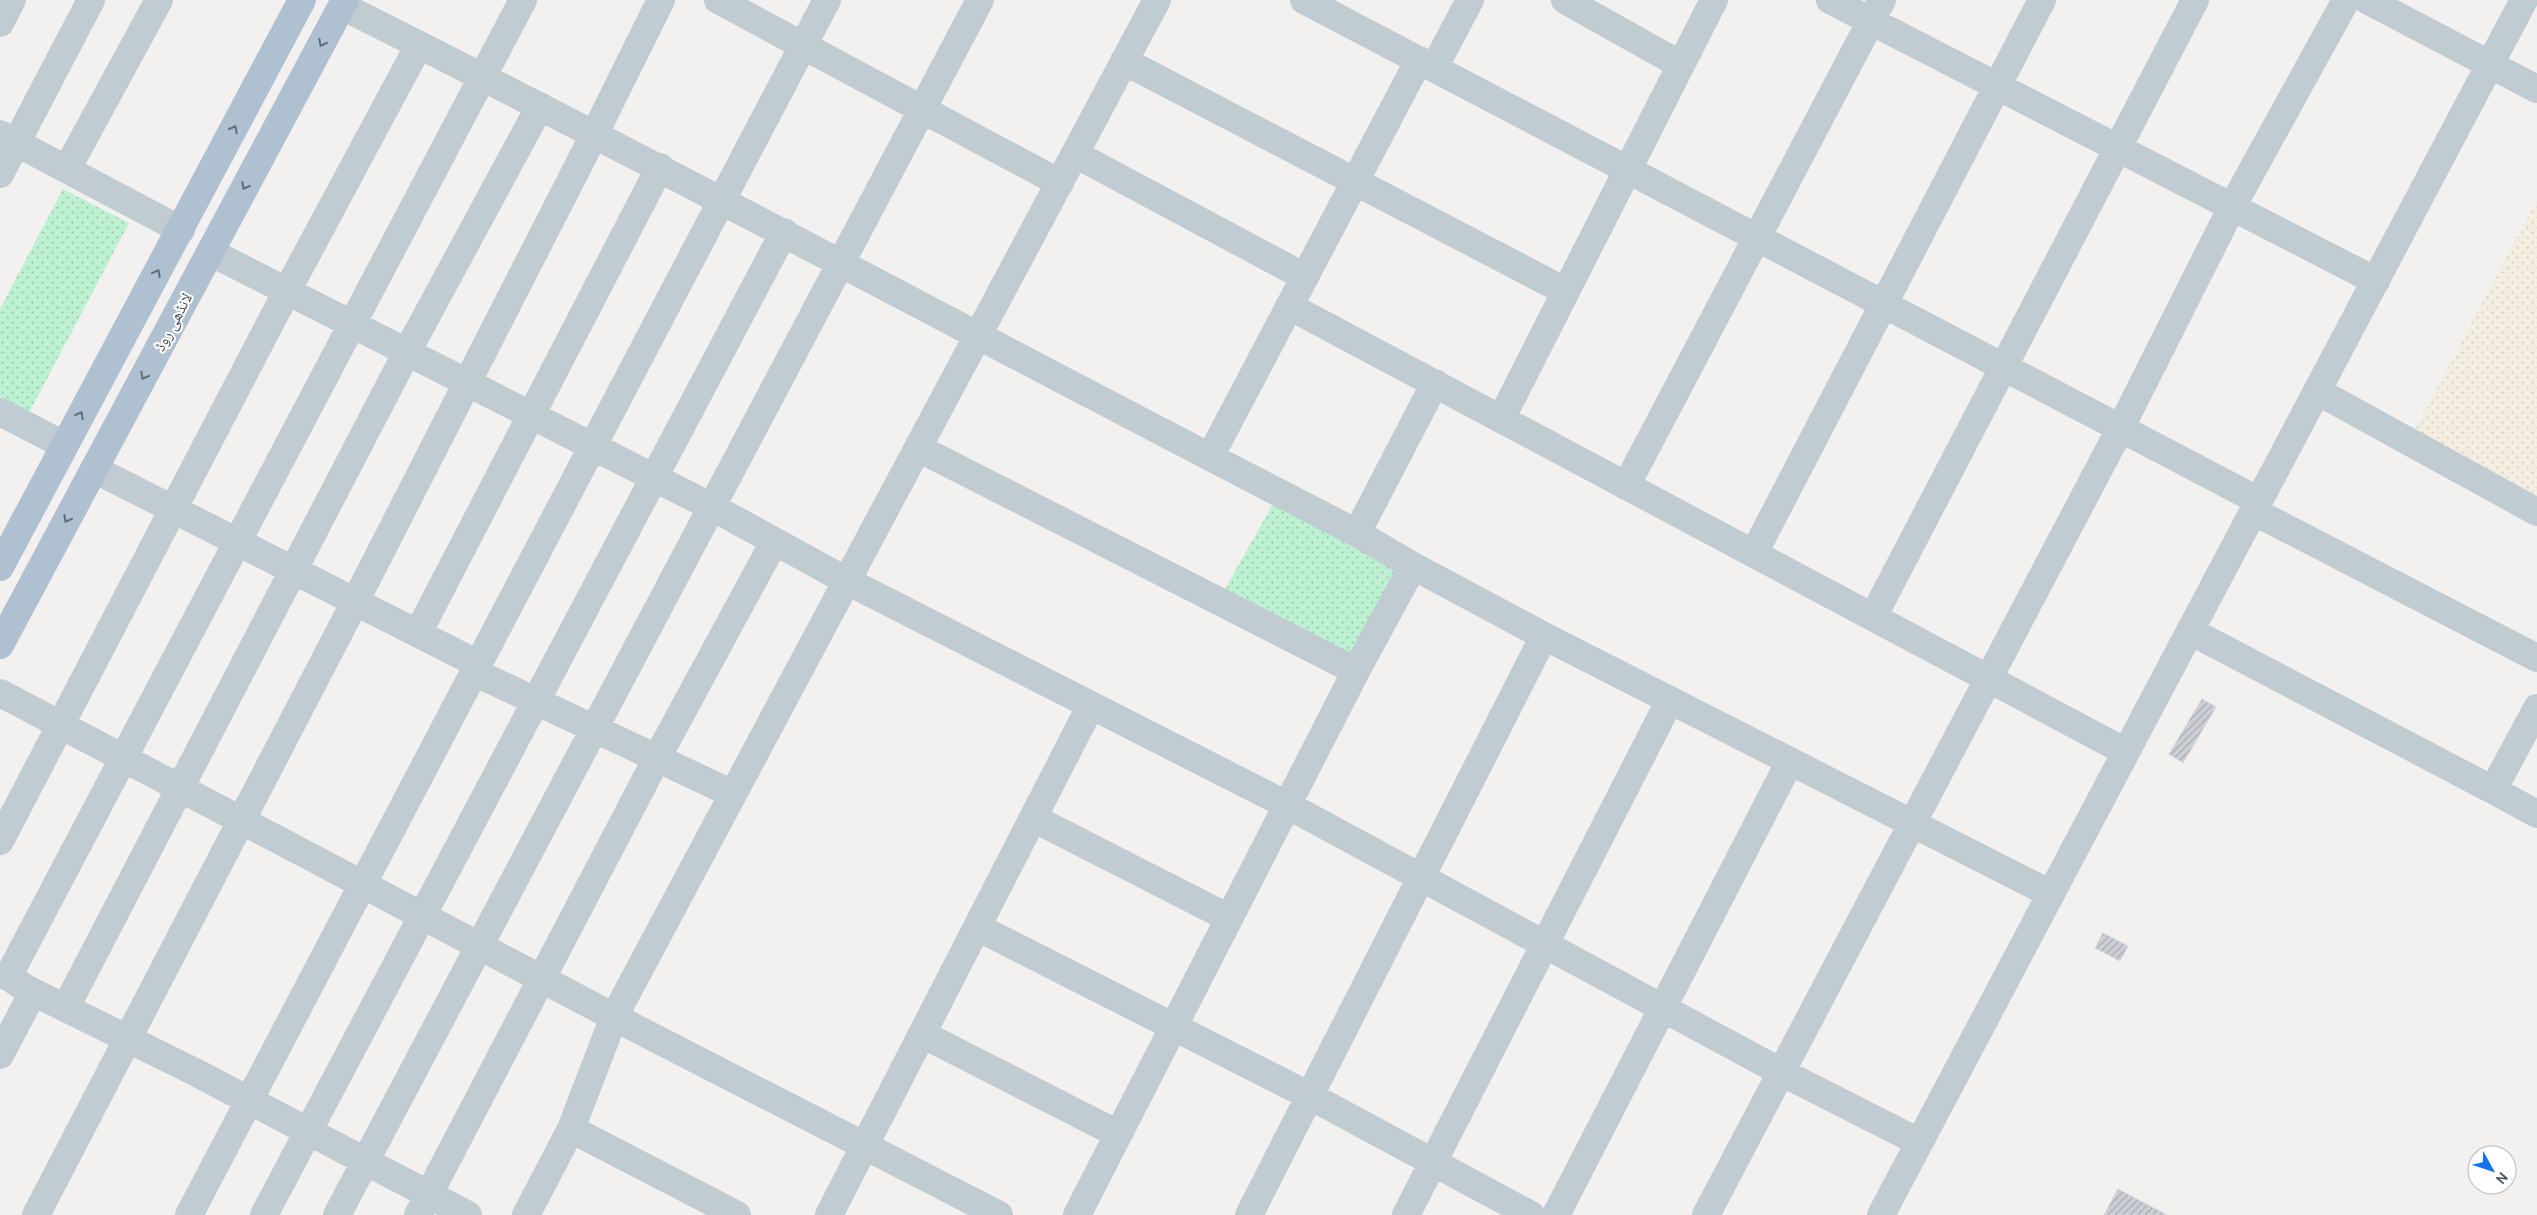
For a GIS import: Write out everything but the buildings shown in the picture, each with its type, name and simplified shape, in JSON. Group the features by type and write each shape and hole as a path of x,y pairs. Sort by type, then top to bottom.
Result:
{"main road":[{"path":"0,567 302,0"},
{"name":"لانڈھی روڈ","path":"0,645 343,3"}],"street":[{"path":"0,23 12,0"},
{"path":"0,174 8,138 91,0"},
{"path":"67,169 158,0"},
{"path":"12,980 122,757 523,0"},
{"path":"36,1215 355,602 595,134 661,0"},
{"path":"718,0 1060,183"},
{"path":"189,1215 827,0"},
{"path":"337,1215 980,0"},
{"path":"526,1215 571,1129 614,1016 1157,0"},
{"path":"1304,0 2120,428 2256,506 2537,658"},
{"path":"1210,457 1355,181 1426,64 1470,0"},
{"path":"1565,0 1681,65"},
{"path":"1501,418 1626,169 1714,0"},
{"path":"1830,0 1877,11 1997,86 2376,281"},
{"path":"1754,553 2042,0"},
{"path":"1873,617 2195,0"},
{"path":"1706,1215 2120,428 2232,207 2346,0"},
{"path":"2367,0 2495,55 2537,90"},
{"path":"1881,1215 2524,0"},
{"path":"343,3 419,45 722,199 1210,457 1358,533 1413,566 1544,636 2051,894"},
{"path":"1626,486 1877,11"},
{"path":"2495,55 2523,41 2537,14"},
{"path":"0,841 287,291 419,45"},
{"path":"1124,61 1565,291"},
{"path":"66,1007 406,352 540,106"},
{"path":"8,138 181,230"},
{"path":"1075,154 1305,277"},
{"path":"418,633 660,167"},
{"path":"264,1215 652,477 784,232"},
{"path":"210,252 712,507 847,581 1287,805 1782,1072 1919,1142"},
{"path":"1289,306 2126,752"},
{"path":"1358,533 1435,383"},
{"path":"2317,391 2537,512"},
{"path":"0,412 64,445"},
{"path":"918,448 1356,671"},
{"path":"94,469 418,633 476,668 535,700 733,794"},
{"path":"423,1205 657,758 774,542"},
{"path":"1077,1215 1356,671 1413,566"},
{"path":"2190,631 2537,814"},
{"path":"1248,1215 1422,878 1544,636"},
{"path":"0,693 480,946 999,1215"},
{"path":"1406,1215 1670,700"},
{"path":"830,1215 1091,705"},
{"path":"2493,790 2537,708"},
{"path":"1556,1215 1790,761"},
{"path":"1033,818 1229,918"},
{"path":"977,926 1310,1096 1531,1215"},
{"path":"12,980 366,1161 423,1205 468,1215"},
{"path":"0,1056 30,1000 12,980"},
{"path":"922,1034 1118,1134"},
{"path":"571,1129 737,1215"}],"sand":[{"path":"2537,200 2537,496 2414,431"}],"green space":[{"path":"63,189 129,223 27,417 0,402 0,309"},
{"path":"1279,493 1413,566 1356,671 1219,600"}]}
